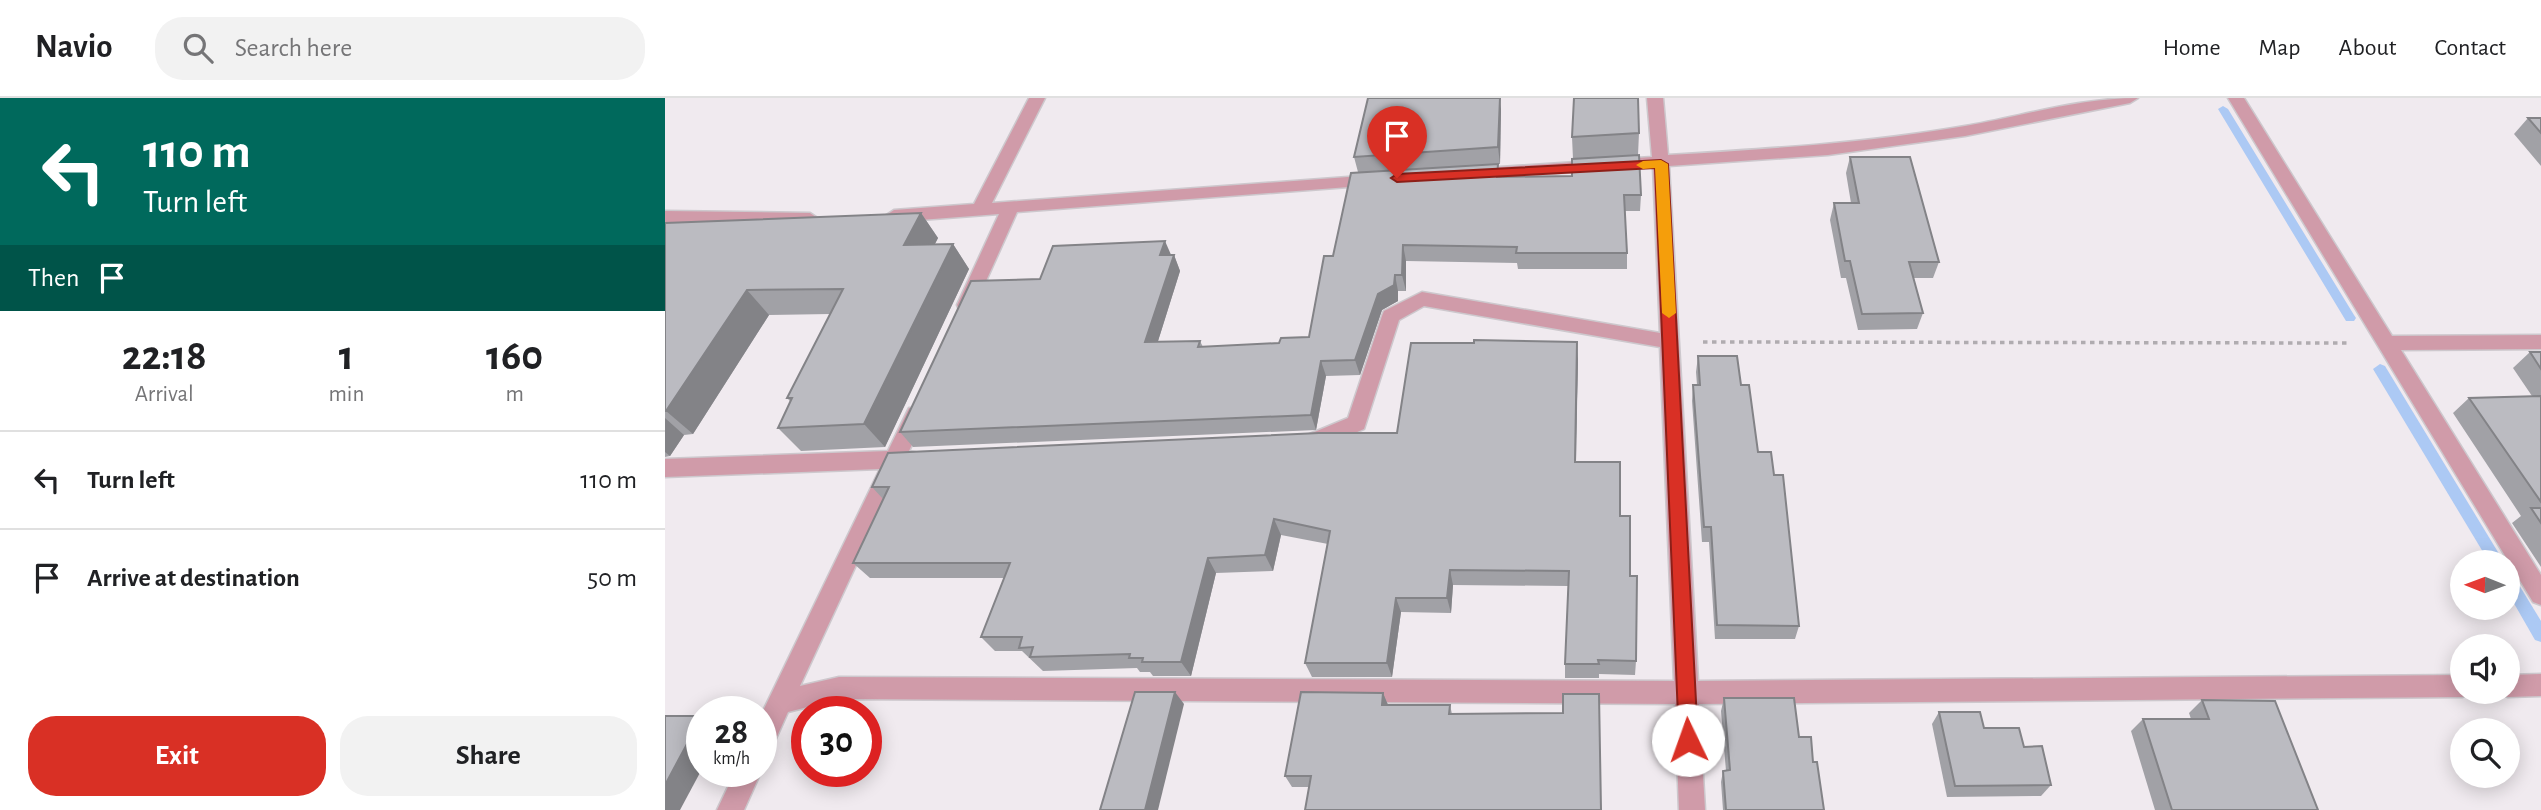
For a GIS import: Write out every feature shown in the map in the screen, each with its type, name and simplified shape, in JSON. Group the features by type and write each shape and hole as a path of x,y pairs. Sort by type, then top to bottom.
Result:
{"street":[{"path":"980,209 1037,98"},
{"path":"1655,98 1661,164 1692,810"},
{"path":"1452,175 1661,164 1828,150 1965,131 2130,98"},
{"path":"2236,98 2384,343 2541,594"},
{"path":"877,217 1397,178"},
{"path":"956,327 1012,205"},
{"path":"665,217 826,219"},
{"path":"1291,443 1319,442 1357,423 1391,316 1422,299 1670,342"},
{"path":"2384,343 2541,342"},
{"path":"777,710 923,400"},
{"path":"665,468 936,458"},
{"path":"2520,686 2541,685"},
{"path":"781,702 839,688 1686,693 2450,686"},
{"path":"730,810 741,787"}],"path":[{"path":"1670,342 2384,343"}],"building":[{"path":"1368,98 1500,98 1498,147 1354,157"},
{"path":"1574,98 1638,98 1639,133 1572,137"},
{"path":"2528,118 2541,118 2541,133"},
{"path":"1639,155 1641,195 1624,195 1627,253 1516,253 1517,247 1403,245 1402,275 1395,275 1394,285 1378,294 1355,360 1321,361 1311,415 900,432 971,281 1040,279 1053,246 1165,241 1160,255 1174,255 1145,342 1200,341 1198,347 1279,343 1281,338 1309,337 1324,256 1333,256 1351,173 1498,164 1497,177 1572,176 1572,159"},
{"path":"1850,157 1910,157 1939,262 1909,262 1923,313 1862,314 1850,261 1845,261 1834,203 1859,203"},
{"path":"921,213 904,245 953,244 864,424 778,428 792,398 787,398 843,289 747,290 665,411 665,223"},
{"path":"1474,340 1577,342 1575,462 1620,462 1620,516 1630,516 1630,576 1637,576 1636,661 1598,660 1599,664 1565,664 1569,571 1450,570 1447,598 1396,598 1387,663 1305,663 1330,531 1274,519 1265,555 1208,558 1181,662 1142,662 1143,658 1129,658 1130,654 1030,657 1033,647 1019,648 1022,637 981,637 1010,563 853,563 889,487 872,487 888,453 1319,433 1397,433 1411,343 1474,343"},
{"path":"2530,352 2541,352 2541,369"},
{"path":"1698,356 1737,356 1741,385 1749,385 1758,452 1771,452 1774,475 1783,475 1799,626 1717,625 1711,527 1704,527 1693,385 1700,385"},
{"path":"2541,396 2541,502 2469,398"},
{"path":"2531,508 2541,508 2541,523"},
{"path":"1135,692 1175,692 1145,810 1100,810"},
{"path":"1301,692 1383,693 1382,705 1450,705 1449,714 1563,713 1563,694 1599,694 1601,810 1305,810 1311,776 1285,776"},
{"path":"1724,698 1794,698 1799,737 1811,737 1813,762 1817,762 1824,810 1726,810 1723,771 1730,770"},
{"path":"2202,700 2275,701 2318,810 2172,810 2143,719 2209,719"},
{"path":"1939,712 1980,712 1984,728 2019,728 2024,747 2042,746 2051,785 1955,786"},
{"path":"665,716 686,716 686,746 665,785"}],"waterway":[{"path":"2223,109 2350,318"},
{"path":"2380,369 2490,550"},
{"path":"2520,600 2541,635"}],"slow traffic":[{"path":"1643,165 1661,164 1669,313"}],"route":[{"path":"1397,178 1661,164 1688,740"}]}
